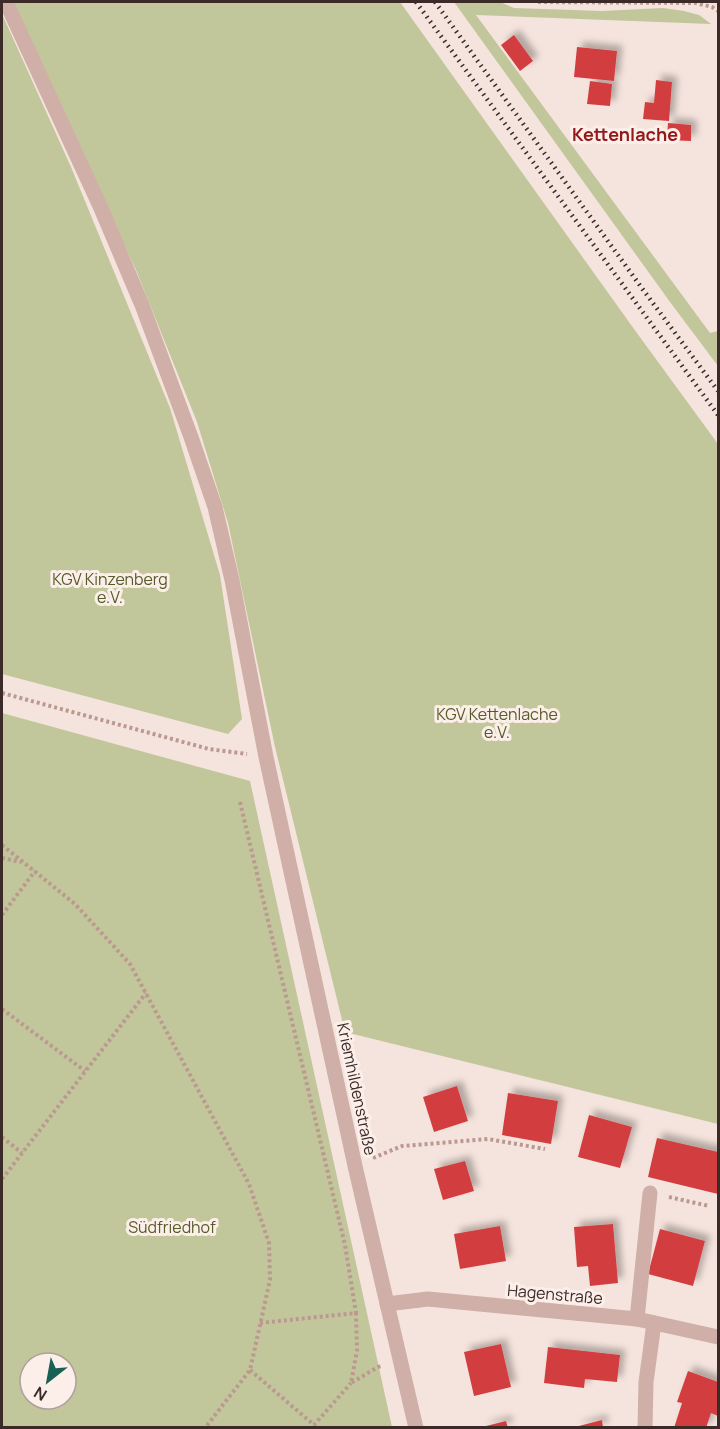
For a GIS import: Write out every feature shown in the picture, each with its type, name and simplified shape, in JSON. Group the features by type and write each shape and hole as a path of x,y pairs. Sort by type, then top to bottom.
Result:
{"street":[{"name":"Kriemhildenstraße","path":"6,2 100,206 142,305 215,507 232,580 266,757 355,1166 416,1428"},
{"path":"637,1319 651,1193"},
{"name":"Hagenstraße","path":"387,1304 428,1299 637,1319 718,1337"},
{"path":"645,1428 646,1382 654,1323"}],"path":[{"path":"538,2 696,3 718,11"},
{"path":"2,693 209,749 266,757"},
{"path":"240,802 345,1245 356,1313 357,1352 351,1383"},
{"path":"2,845 75,904 130,964 249,1184 269,1243 270,1280 250,1370 205,1428"},
{"path":"2,858 23,862"},
{"path":"2,915 35,871"},
{"path":"2,1179 146,993"},
{"path":"2,1009 85,1072"},
{"path":"2,1137 22,1153"},
{"path":"355,1166 402,1146 488,1139 544,1149"},
{"path":"651,1193 709,1206"},
{"path":"260,1323 356,1313"},
{"path":"250,1370 313,1426 351,1383 378,1367 400,1362"}],"green space":[{"name":"KGV Kettenlache e.V.","path":"13,2 400,2 718,444 718,1124 345,1032 275,747 228,523 197,422 136,270"},
{"path":"454,2 500,2 514,8 602,11 663,8 699,15 711,24 476,15 710,333 718,331 718,366 670,302"},
{"name":"KGV Kinzenberg e.V.","path":"2,14 71,167 170,408 220,575 242,719 228,734 2,674"},
{"name":"Südfriedhof","path":"2,713 250,781 392,1427 2,1427"}],"building":[{"path":"514,35 533,61 520,71 501,45"},
{"path":"577,47 617,51 614,81 574,77"},
{"path":"656,80 672,82 669,121 643,119 645,102 654,103"},
{"path":"590,81 612,84 610,106 587,104"},
{"path":"668,123 691,125 691,141 667,140"},
{"path":"457,1086 468,1121 434,1132 423,1097"},
{"path":"508,1093 558,1101 551,1144 502,1135"},
{"path":"589,1115 632,1127 620,1168 578,1157"},
{"path":"657,1138 718,1152 718,1194 648,1177"},
{"path":"465,1161 474,1191 443,1200 434,1169"},
{"path":"613,1224 618,1283 590,1286 588,1266 577,1267 574,1227"},
{"path":"500,1226 506,1261 460,1269 454,1234"},
{"path":"660,1229 705,1241 693,1286 648,1274"},
{"path":"501,1344 511,1387 474,1396 464,1352"},
{"path":"548,1347 620,1355 617,1382 585,1379 584,1388 544,1383"},
{"path":"688,1371 718,1382 718,1416 711,1413 706,1428 674,1428 682,1403 677,1402"},
{"path":"602,1420 603,1428 575,1428 575,1427"},
{"path":"506,1421 508,1428 482,1428 482,1427"}],"railway":[{"path":"416,2 718,415"},
{"path":"435,2 718,391"}],"district":[{"name":"Kettenlache","path":"625,134"}]}
